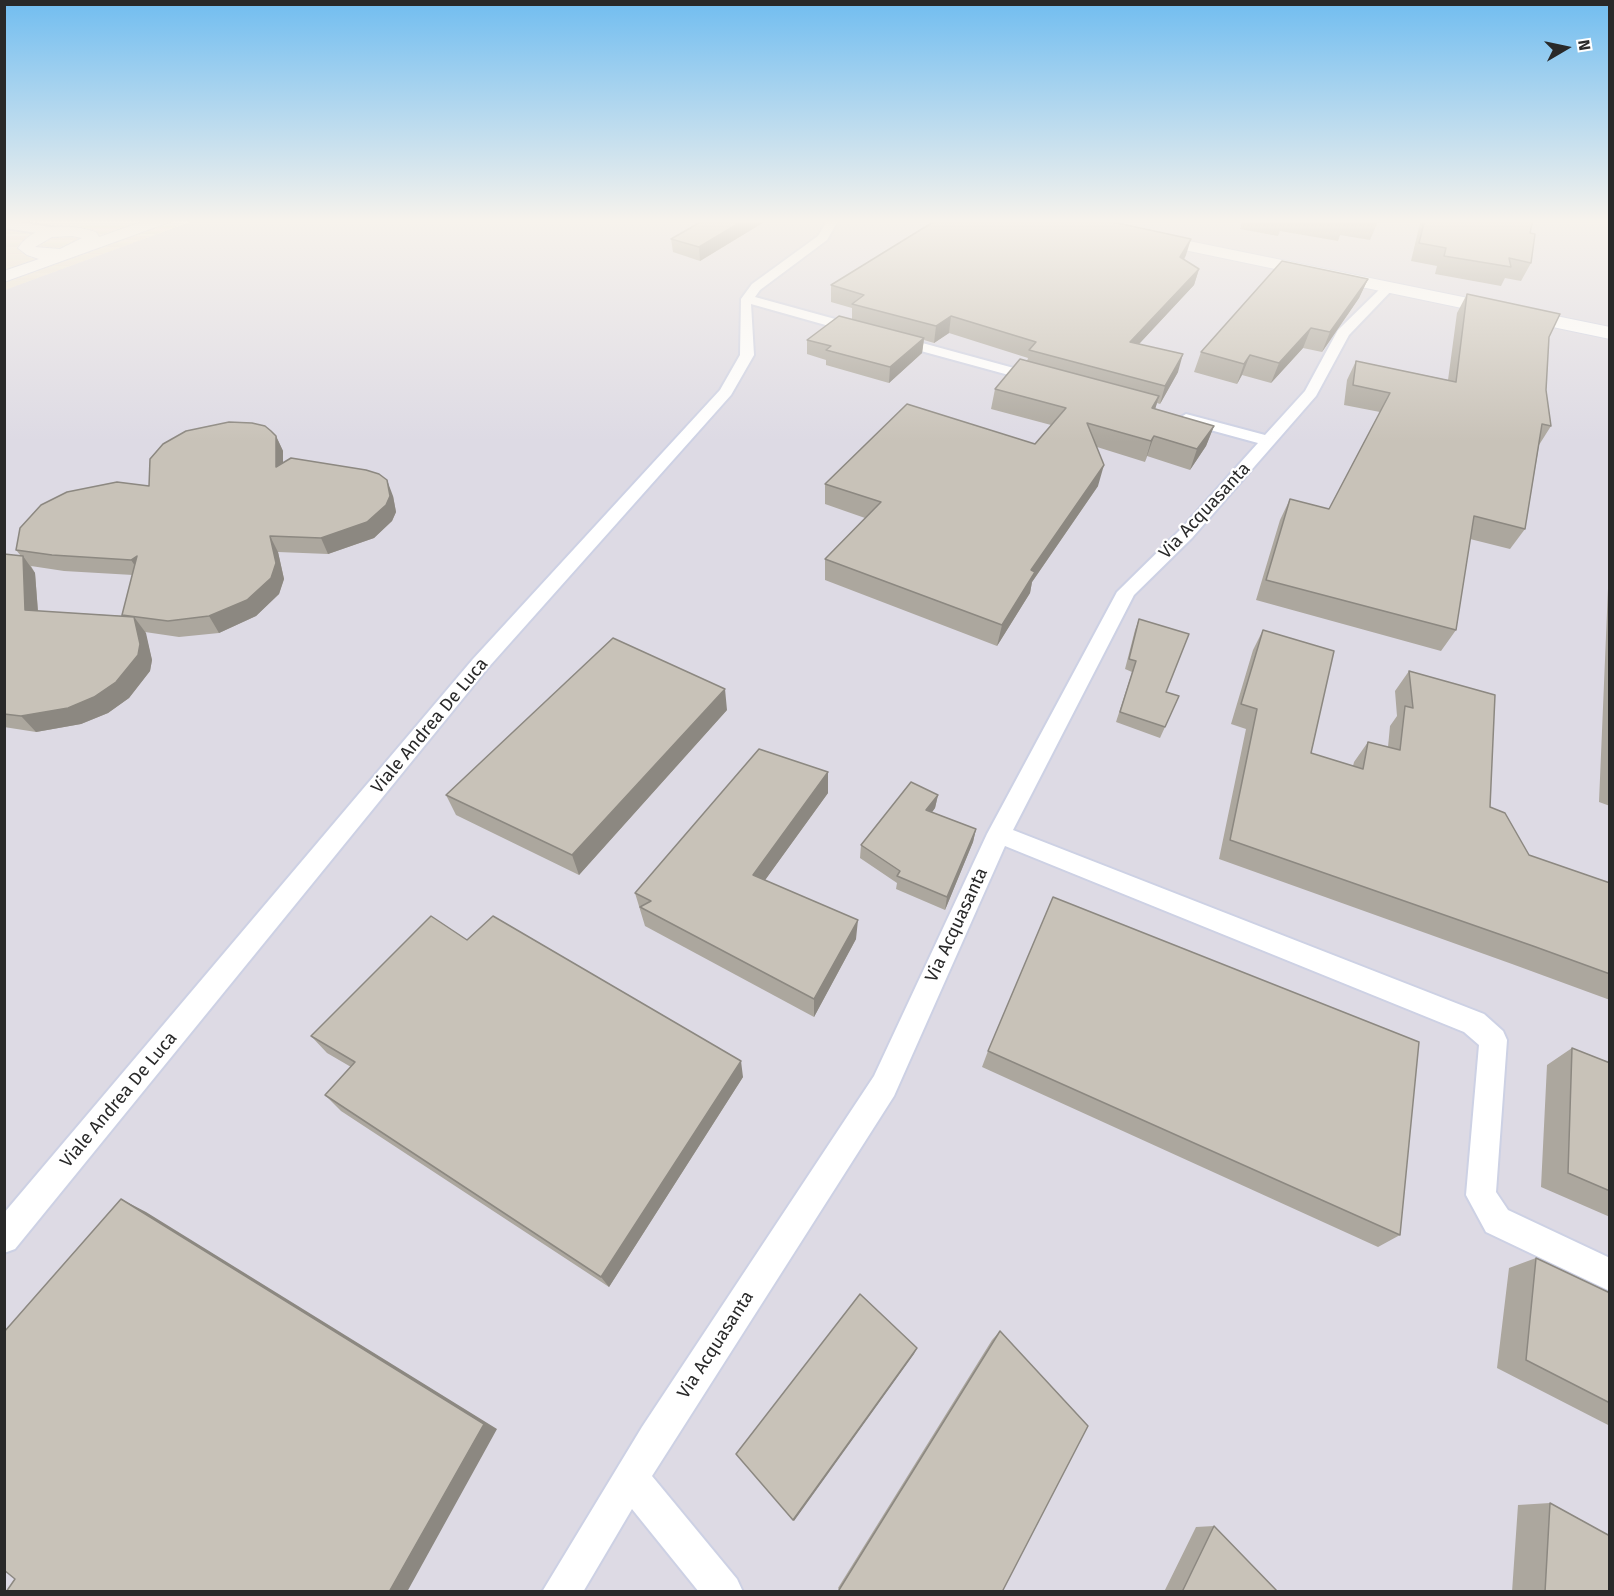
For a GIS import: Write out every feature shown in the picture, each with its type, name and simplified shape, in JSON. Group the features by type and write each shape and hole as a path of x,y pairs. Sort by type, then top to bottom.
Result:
{"main road":[{"path":"1415,293 1610,333"},
{"path":"1448,293 1610,327"}],"street":[{"path":"752,293 747,299 1048,381"},
{"name":"Via Acquasanta","path":"561,1592 630,1478 884,1086 999,834 1126,592 1186,534 1311,393 1343,333 1383,293"},
{"name":"Viale Andrea De Luca","path":"4,1238 480,664 726,392 747,355 744,309 747,299"},
{"path":"1176,416 1268,441"},
{"path":"999,834 1474,1023 1493,1040 1481,1195 1497,1221 1610,1275"},
{"path":"630,1478 724,1592"}],"shaded area":[{"path":"5,293 1609,293 1609,1591 5,1592"}],"building":[{"path":"859,293 1176,293 1130,342 1183,354 1165,386 1029,350 1036,342 951,316 936,326 852,304 864,295"},
{"path":"1253,293 1358,293 1330,332 1311,328 1279,363 1250,355 1244,364 1201,352"},
{"path":"1467,294 1560,314 1549,337 1546,390 1551,426 1542,424 1525,529 1474,516 1456,630 1266,580 1290,499 1329,509 1390,393 1353,385 1356,361 1456,382"},
{"path":"839,316 924,338 890,367 826,350 831,346 807,340"},
{"path":"1020,359 1159,396 1152,408 1214,426 1197,449 1154,436 1151,441 1087,423 1104,465 1031,570 1035,572 1002,625 825,559 881,502 825,484 907,404 1035,444 1066,408 995,389"},
{"path":"229,422 252,423 265,426 271,431 276,436 276,467 291,458 379,474 387,480 390,496 386,505 367,522 321,538 270,536 276,563 271,578 247,600 209,616 168,621 122,615 137,556 131,560 52,555 16,550 20,528 41,505 67,492 117,482 149,486 150,459 163,444 186,431"},
{"path":"4,554 23,556 25,610 134,617 140,644 138,655 116,682 94,697 68,708 21,716 4,714"},
{"path":"1139,619 1189,634 1166,692 1179,696 1165,727 1120,712 1136,661 1129,659"},
{"path":"1263,630 1334,651 1311,753 1363,769 1368,742 1400,750 1405,706 1413,708 1409,671 1495,695 1490,807 1505,813 1529,855 1610,883 1610,974 1230,840 1257,709 1241,704"},
{"path":"613,638 725,689 572,855 446,795"},
{"path":"759,749 828,772 753,875 858,920 814,999 640,907 651,901 635,893"},
{"path":"911,782 938,795 926,810 976,829 947,897 897,876 900,871 861,845"},
{"path":"1053,897 1419,1042 1400,1235 988,1051"},
{"path":"431,916 467,940 493,916 741,1061 601,1277 325,1095 355,1062 311,1036"},
{"path":"1572,1048 1610,1063 1610,1191 1568,1173"},
{"path":"121,1199 484,1424 389,1592 6,1592 15,1579 4,1570 4,1332"},
{"path":"1536,1258 1610,1293 1610,1403 1526,1360"},
{"path":"860,1294 917,1348 793,1520 736,1454"},
{"path":"1000,1331 1088,1426 1002,1592 841,1592 839,1590"},
{"path":"1550,1503 1610,1536 1610,1592 1545,1592"},
{"path":"1214,1526 1278,1592 1182,1592"}]}
